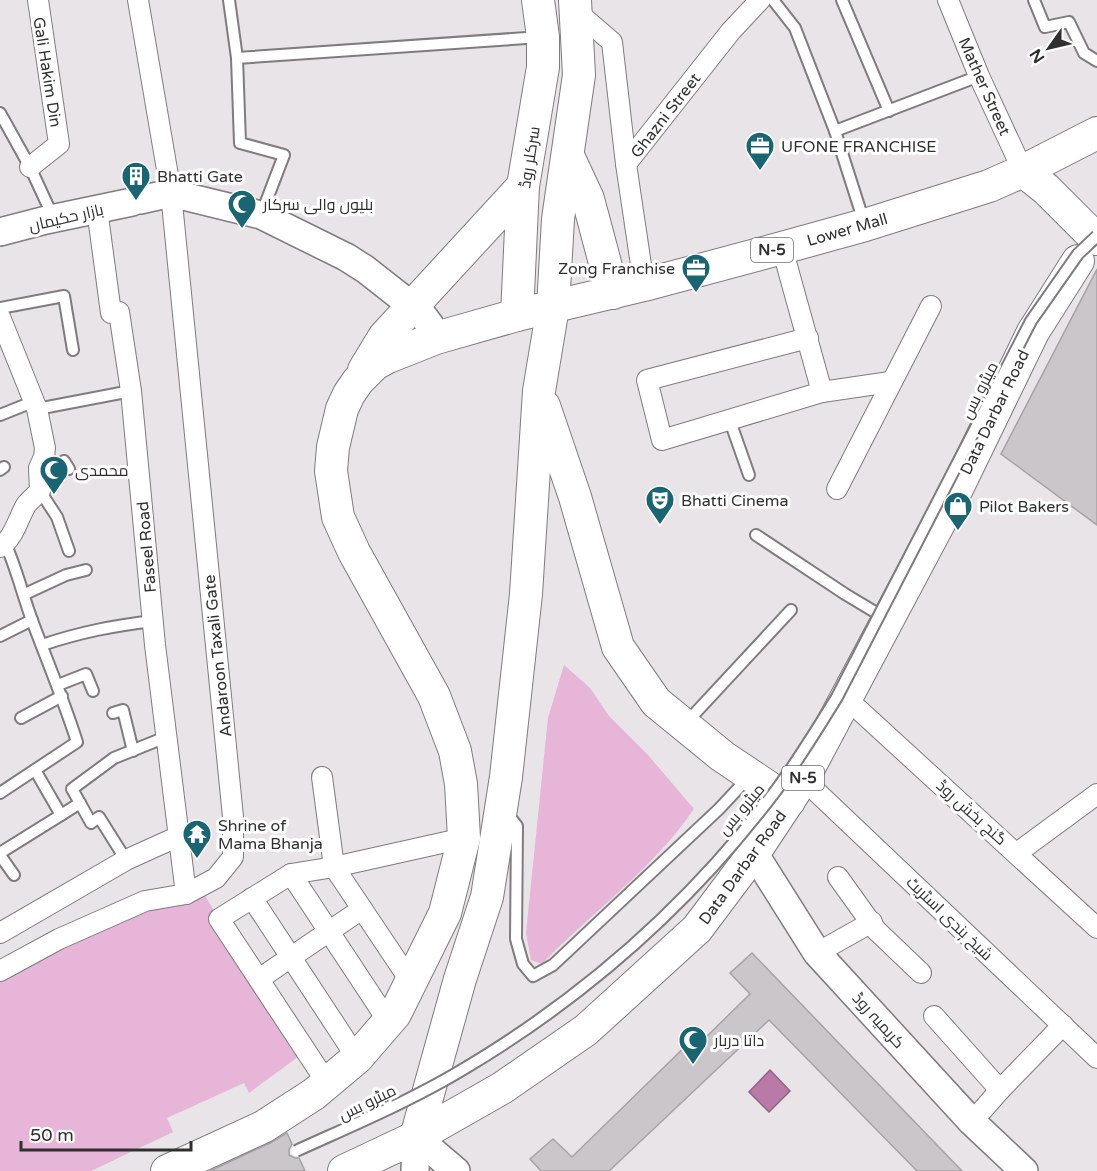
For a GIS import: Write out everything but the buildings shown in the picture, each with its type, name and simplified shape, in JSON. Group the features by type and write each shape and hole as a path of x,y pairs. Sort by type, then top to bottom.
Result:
{"main road":[{"name":"سرکلر روڈ","path":"517,315 523,186 543,67 543,37 538,0"},
{"path":"416,1137 456,990 487,897 502,805 526,594 539,391 553,307 558,219 579,75 575,5"},
{"name":"Lower Mall","path":"517,315 613,293 782,248 989,186 1023,171 1095,130"},
{"path":"568,156 588,200 613,293"},
{"path":"1023,171 1046,189 1097,238"},
{"path":"358,381 384,337 411,305 523,186"},
{"name":"Data Darbar Road","path":"344,1171 416,1137 502,1088 586,1030 697,929 754,853 796,790 952,498 1033,332 1072,268 1097,238"},
{"name":"N-5","path":"167,1171 263,1127 314,1094 357,1058 395,1014 445,913 464,838 461,784 455,751 434,696 354,552 338,517 331,471 333,447 342,409 358,381 375,364 436,338 517,315"},
{"path":"539,391 575,497 618,646 656,702 722,756 751,775 796,790"}],"street":[{"name":"Gali Hakim Din","path":"30,167 59,144 38,0"},
{"name":"Andaroon Taxali Gate","path":"0,971 59,939 145,901 186,894 216,878 233,857 233,817 171,193 138,0"},
{"name":"Ghazni Street","path":"644,285 626,164 731,31 760,0"},
{"name":"Mather Street","path":"948,0 979,76 1023,171"},
{"path":"575,5 612,42 626,164"},
{"name":"بازار حکیماں","path":"0,232 171,193"},
{"path":"171,193 261,214 346,257 411,305 426,319 436,338"},
{"name":"Faseel Road","path":"97,209 111,313 119,312 131,391 153,621 186,894"},
{"path":"782,248 822,392"},
{"path":"837,489 931,306"},
{"path":"2,331 36,405 45,448 39,468 39,485 3,545"},
{"path":"808,338 647,380 662,440 822,392 890,382"},
{"name":"گنج بخش روڈ","path":"846,698 1097,928"},
{"path":"322,777 334,867 411,982"},
{"name":"شیخ ہندی اسٹریٹ","path":"796,790 1063,1025 1097,1058"},
{"path":"1017,853 1097,794"},
{"path":"0,933 126,860 179,836"},
{"path":"327,1083 219,920 291,874 334,867 464,838"},
{"name":"کریمیہ روڈ","path":"754,853 817,953 972,1122 1024,1171"},
{"path":"291,874 388,1021"},
{"path":"838,877 876,930 921,973"},
{"path":"252,898 357,1058"},
{"path":"259,979 362,909"},
{"path":"817,953 872,922"},
{"path":"934,1016 1000,1090"},
{"path":"972,1122 1063,1025"},
{"path":"415,1171 416,1137"},
{"path":"416,1137 456,1171"}],"lane":[{"path":"229,0 237,58 240,143 284,155 261,214"},
{"path":"773,0 795,28 835,131 864,225"},
{"path":"842,0 889,111"},
{"path":"1034,0 1045,27 1069,22 1084,53 1097,61"},
{"path":"237,58 543,37"},
{"path":"835,131 979,76"},
{"path":"0,113 3,125 30,167 54,219"},
{"name":"میٹرو بس","path":"296,1151 390,1108 467,1068 568,1000 623,955 671,910 727,849 776,790 826,715 1031,321 1078,254 1097,238"},
{"path":"0,308 64,296 73,350"},
{"path":"0,415 36,405 131,391"},
{"path":"730,421 748,475"},
{"path":"69,469 64,461 39,485 57,517 69,551"},
{"path":"756,534 888,620"},
{"path":"0,793 77,742 58,685 32,620 25,594 3,545"},
{"path":"25,594 66,575 86,570"},
{"path":"684,725 791,610"},
{"path":"0,636 32,620"},
{"path":"42,645 79,632 107,626 153,621"},
{"path":"58,685 86,674 93,691"},
{"path":"21,718 62,696"},
{"path":"113,713 123,710 133,751"},
{"path":"126,860 99,817 91,823 72,789 114,758 166,737"},
{"path":"35,770 62,815"},
{"path":"502,805 517,826 516,939 523,964 533,976 553,964 719,809 751,775"},
{"path":"14,875 0,854 80,803"}],"shaded area":[{"path":"564,665 590,688 609,716 648,755 694,809 678,831 641,871 542,964 531,960 526,933 548,718"},
{"path":"200,887 306,1051 249,1093 244,1083 167,1118 173,1132 91,1171 0,1171 0,971"},
{"path":"770,1070 790,1091 769,1112 749,1092"}],"place":[{"name":"UFONE FRANCHISE","path":"760,172"},
{"name":"Bhatti Gate","path":"136,202"},
{"name":"بلیوں والی سرکار","path":"242,230"},
{"name":"Zong Franchise","path":"696,294"},
{"name":"محمدی","path":"54,496"},
{"name":"Bhatti Cinema","path":"660,526"},
{"name":"Pilot Bakers","path":"958,532"},
{"name":"Shrine of Mama Bhanja","path":"197,860"},
{"name":"داتا دربار","path":"693,1066"}]}
